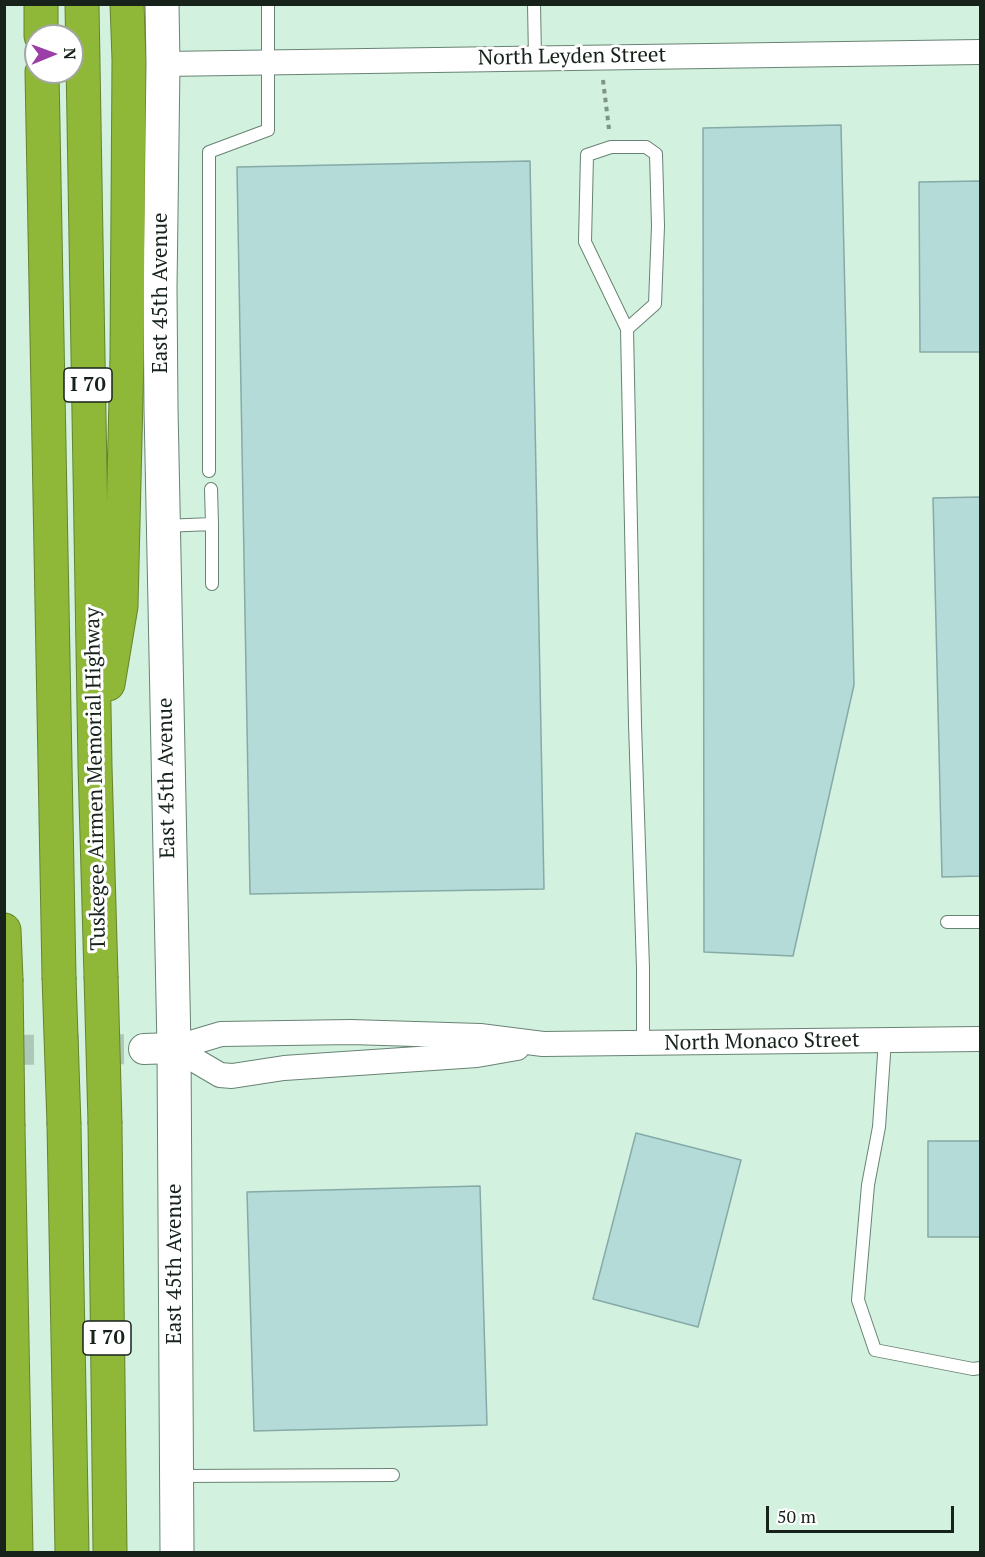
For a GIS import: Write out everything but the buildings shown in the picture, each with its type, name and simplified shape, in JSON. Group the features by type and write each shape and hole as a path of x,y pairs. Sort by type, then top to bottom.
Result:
{"highway":[{"path":"41,4 41,24"},
{"name":"Tuskegee Airmen Memorial Highway","path":"82,4 94,766 105,1124 110,1552"},
{"path":"94,766 121,606 127,344 129,60 127,4"},
{"path":"42,84 72,1552"},
{"path":"4,930 16,1552"}],"main road":[{"name":"East 45th Avenue","path":"162,4 159,1049 177,1552"}],"street":[{"name":"North Leyden Street","path":"163,64 981,52"},
{"name":"North Monaco Street","path":"159,1049 221,1034 351,1032 480,1036 543,1044 981,1039"},
{"name":"North Monaco Street","path":"159,1049 220,1075 232,1076 284,1068 477,1055 543,1044"}],"lane":[{"path":"209,471 209,152 268,130 268,4"},
{"path":"534,4 535,58"},
{"path":"627,329 655,304 658,226 656,154 646,147 611,147 587,155 585,242 627,329 643,1043"},
{"path":"211,489 212,584"},
{"path":"162,526 212,524"},
{"path":"947,922 981,922"},
{"path":"885,1040 879,1127 868,1185 858,1300 876,1350 973,1369 981,1368"},
{"path":"176,1476 393,1475"}],"path":[{"path":"601,57 611,147"}],"tunnel":[{"path":"4,1050 144,1049"}]}
